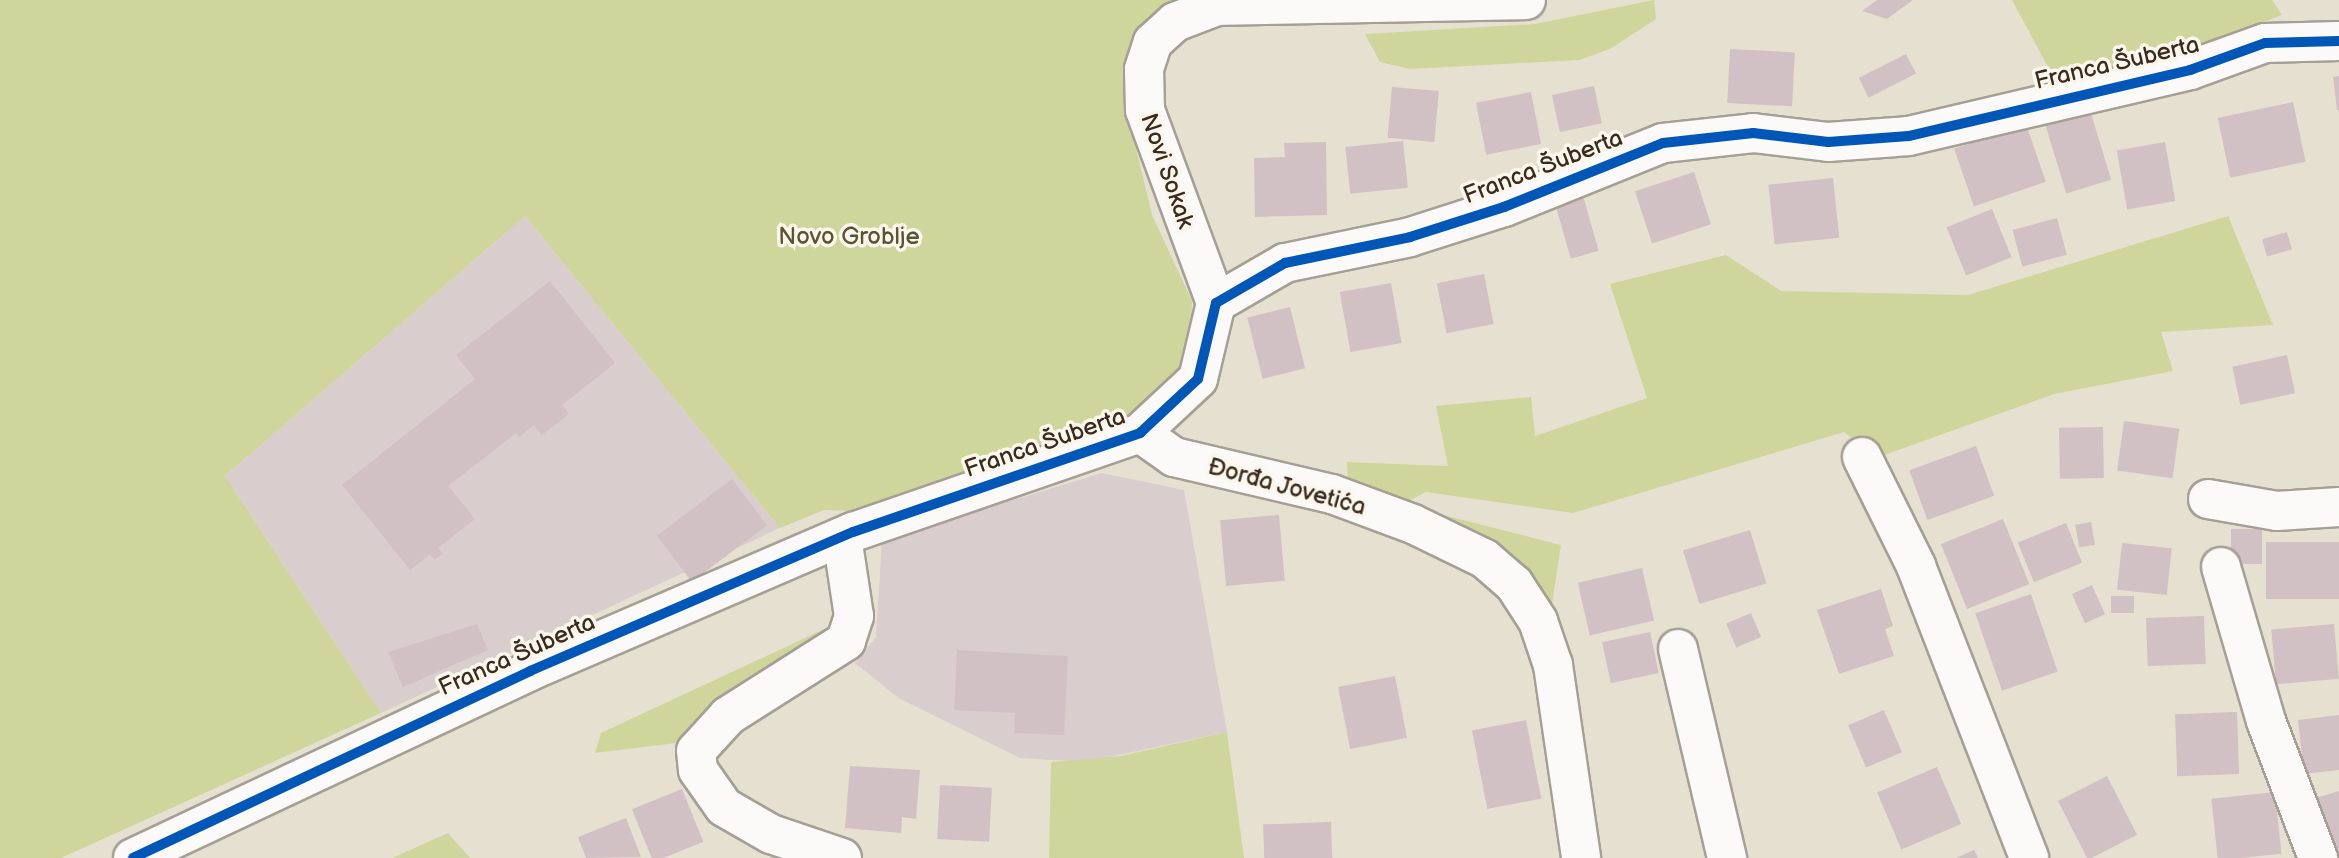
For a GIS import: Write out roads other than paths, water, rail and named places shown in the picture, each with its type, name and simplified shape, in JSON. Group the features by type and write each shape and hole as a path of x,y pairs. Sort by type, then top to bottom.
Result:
{"street":[{"name":"Novi Sokak","path":"1216,303 1145,110 1144,69 1153,42 1175,22 1217,6 1526,0"},
{"name":"Franca Šuberta","path":"133,858 530,671 842,537 1140,433 1198,379 1216,303 1285,263 1410,237 1504,207 1663,143 1753,133 1828,142 1909,136 2190,70 2264,43 2339,41"},
{"name":"Đorđa Jovetića","path":"1140,433 1174,457 1332,494 1413,524 1485,559 1514,584 1538,621 1553,666 1580,858"},
{"path":"1861,457 1916,566 2029,858"},
{"path":"2208,499 2277,511 2339,507"},
{"path":"842,537 854,616 846,641 728,716 696,751 698,770 724,807 771,834 842,858"},
{"path":"2221,567 2266,721 2318,858"},
{"path":"1678,649 1727,858"}],"park label":[{"name":"Novo Groblje","path":"849,237"}]}
